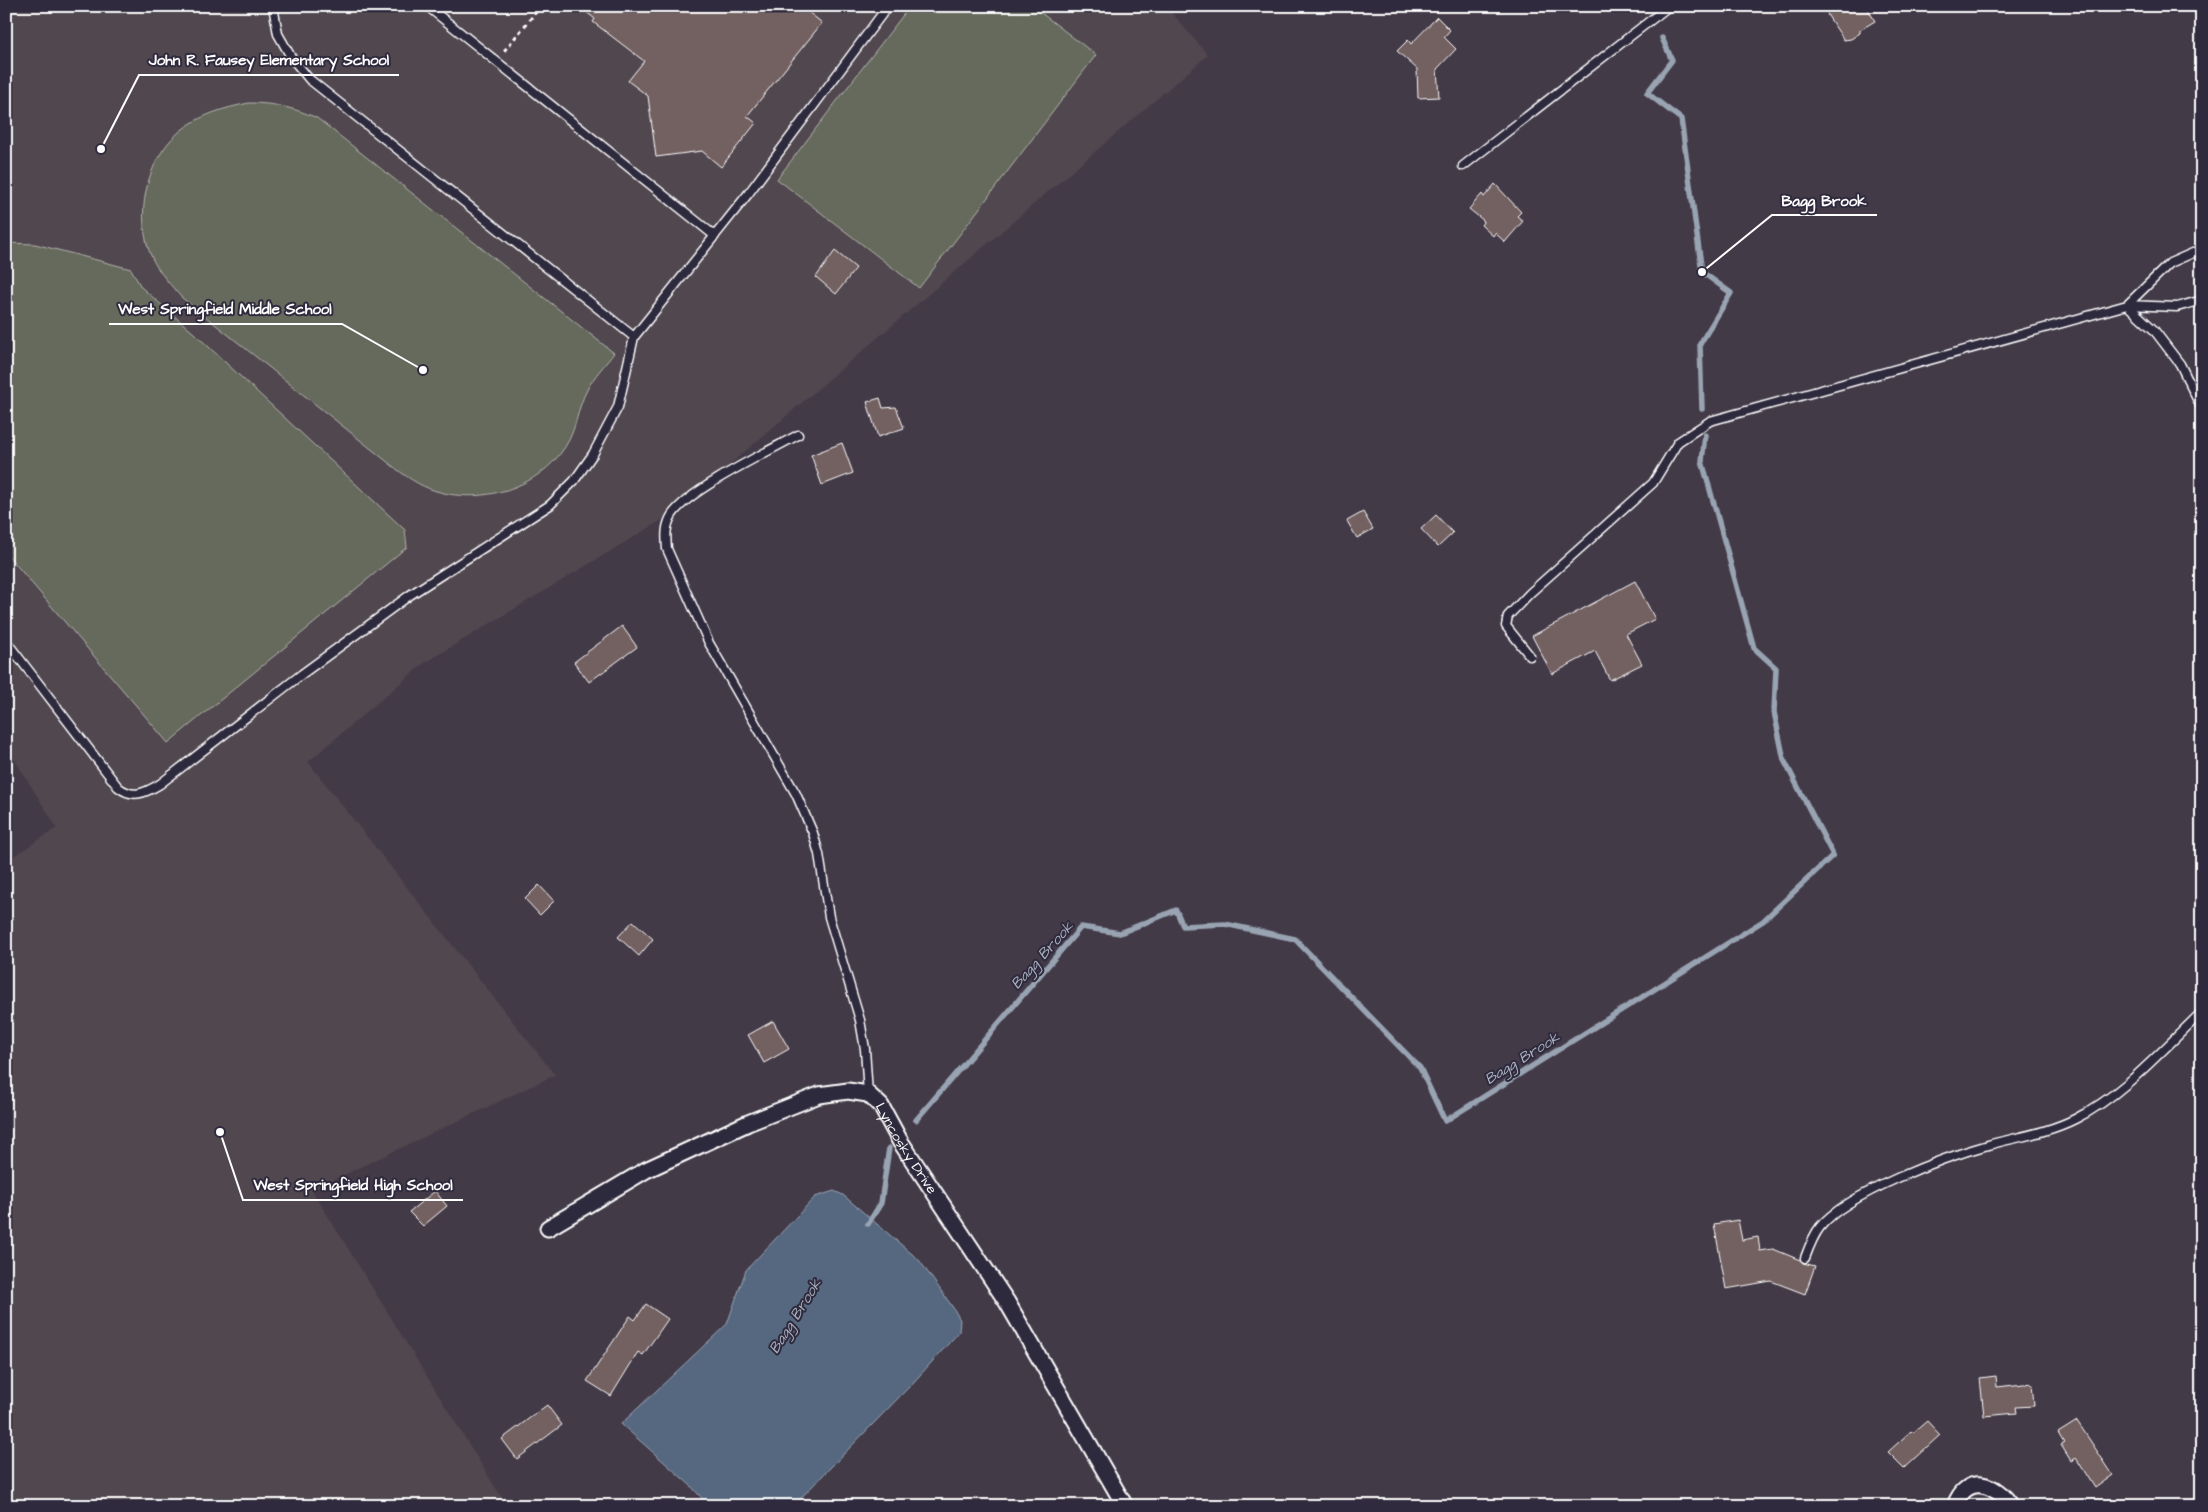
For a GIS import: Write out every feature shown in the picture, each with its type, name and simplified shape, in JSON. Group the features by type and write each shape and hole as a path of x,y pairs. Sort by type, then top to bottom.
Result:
{"street":[{"name":"Lyncosky Drive","path":"548,1228 646,1170 748,1123 819,1095 848,1091 868,1094 881,1106 900,1141 994,1282 1125,1506"},
{"path":"1955,1506 1966,1490 1982,1485 1997,1489 2011,1506"}],"lane":[{"path":"273,6 278,34 291,57 309,79 634,337"},
{"path":"427,6 715,236"},
{"path":"6,641 118,787 133,795 150,790 410,595 550,505 574,481 606,431 618,407 634,337 715,236 888,6"},
{"path":"1464,166 1669,6"},
{"path":"2127,305 2170,263 2202,249"},
{"path":"1530,656 1506,626 1508,616 1530,593 1653,483 1678,442 1710,421 2127,305 2177,307 2202,300"},
{"path":"2127,305 2154,330 2180,364 2202,409"},
{"path":"798,435 709,485 687,500 672,514 665,534 667,549 709,643 788,780 813,833 819,854 829,917 860,1020 865,1049 868,1094"},
{"path":"1805,1258 1819,1228 1846,1204 1925,1167 1964,1152 2048,1130 2090,1111 2128,1082 2202,1012"}],"path":[{"path":"504,51 541,6"}],"shaded area":[{"path":"6,6 1166,6 1208,55 672,514 423,664 308,762 555,1075 312,1190 507,1506 6,1506 6,861 57,828 6,746"}],"green space":[{"path":"910,6 1032,6 1096,55 919,288 777,179"},
{"path":"249,103 284,107 317,118 614,353 590,385 565,447 554,461 540,473 525,483 508,490 471,496 453,495 436,491 418,483 390,464 181,297 165,279 152,258 144,226 146,191 158,158 167,144 179,132 195,121 221,110"},
{"path":"6,243 35,244 131,269 141,287 195,334 405,530 407,547 168,743 6,553"}],"water":[{"path":"834,1191 843,1195 919,1260 954,1309 960,1320 959,1332 911,1385 793,1506 709,1506 690,1485 621,1424 727,1324 746,1270 815,1197"}],"building":[{"path":"579,6 801,6 822,23 747,116 756,123 721,167 702,151 656,157 648,96 628,81 644,61 593,22 595,19"},
{"path":"1825,6 1866,6 1875,21 1860,30 1860,33 1851,39 1844,40 1828,16"},
{"path":"1437,17 1450,30 1444,37 1456,49 1437,69 1439,97 1418,98 1417,69 1397,51 1408,40 1411,44"},
{"path":"1495,184 1521,212 1517,216 1523,221 1505,242 1495,233 1493,236 1481,225 1484,221 1469,209 1482,194 1484,197"},
{"path":"835,251 856,268 836,294 816,277"},
{"path":"880,398 883,408 896,407 904,428 878,437 867,402"},
{"path":"842,443 853,473 822,485 811,455"},
{"path":"1363,512 1373,529 1357,538 1347,521"},
{"path":"1436,515 1453,533 1438,547 1421,529"},
{"path":"1635,581 1655,619 1626,634 1642,664 1610,680 1595,651 1552,674 1532,636"},
{"path":"622,626 637,647 589,682 574,662"},
{"path":"539,885 554,901 540,915 525,899"},
{"path":"633,921 653,939 639,956 618,937"},
{"path":"773,1021 789,1049 764,1063 748,1035"},
{"path":"435,1191 447,1206 423,1226 409,1212"},
{"path":"1738,1220 1742,1240 1758,1237 1760,1251 1773,1249 1803,1263 1815,1266 1805,1294 1771,1281 1726,1289 1714,1224"},
{"path":"646,1304 668,1319 643,1355 638,1352 611,1396 587,1381 630,1316 635,1320"},
{"path":"1996,1376 1997,1387 2032,1383 2034,1406 2016,1407 2017,1413 1984,1416 1980,1378"},
{"path":"547,1405 562,1425 517,1459 502,1439"},
{"path":"1927,1421 1940,1435 1904,1468 1888,1452 1911,1431 1913,1433"},
{"path":"2077,1421 2113,1475 2095,1488 2076,1458 2071,1461 2061,1445 2064,1443 2058,1433"}],"waterway":[{"name":"Bagg Brook","path":"1662,38 1672,60 1647,93 1681,119 1702,272 1731,293 1700,344 1702,409"},
{"name":"Bagg Brook","path":"916,1120 1081,927 1120,933 1176,910 1183,926 1225,924 1295,939 1420,1068 1445,1121 1763,921 1833,855 1784,760 1774,712 1776,668 1754,648 1702,461 1705,435"},
{"name":"Bagg Brook","path":"868,1224 881,1203 889,1148"}],"place":[{"name":"John R. Fausey Elementary School","path":"101,149"},
{"name":"Bagg Brook","path":"1702,272"},
{"name":"West Springfield Middle School","path":"423,370"},
{"name":"West Springfield High School","path":"220,1132"}]}
